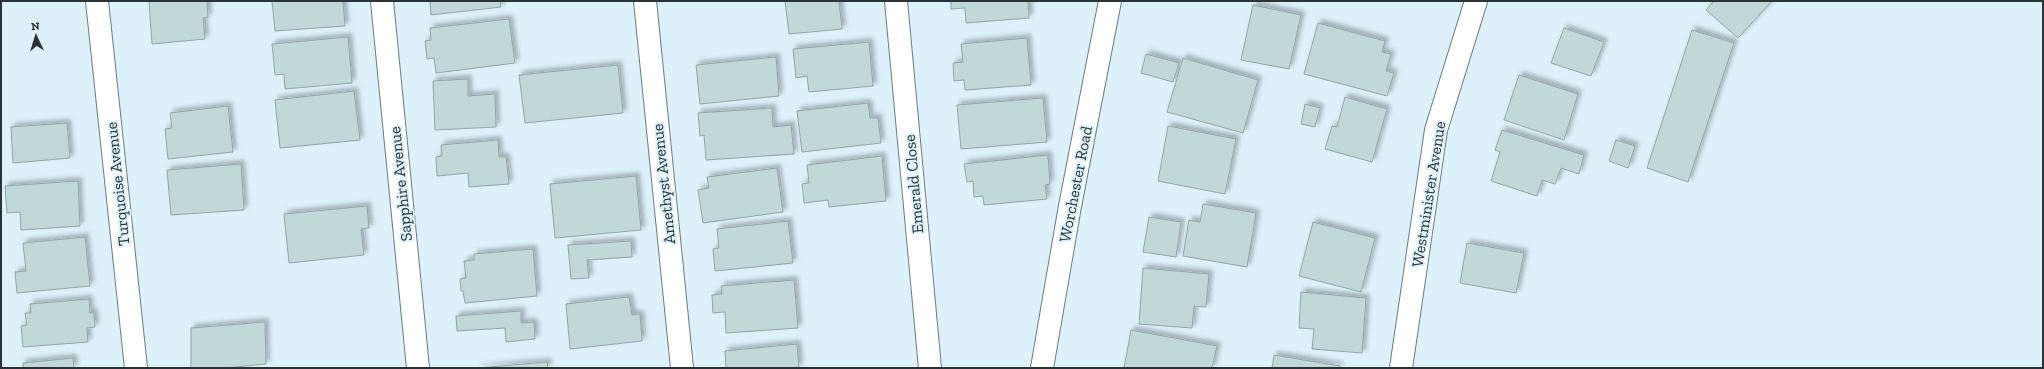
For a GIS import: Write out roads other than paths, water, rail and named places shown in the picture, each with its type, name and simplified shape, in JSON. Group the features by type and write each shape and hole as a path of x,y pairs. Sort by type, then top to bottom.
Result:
{"street":[{"name":"Turquoise Avenue","path":"98,1 136,368"},
{"name":"Sapphire Avenue","path":"382,1 418,368"},
{"name":"Amethyst Avenue","path":"645,1 682,368"},
{"name":"Emerald Close","path":"896,1 930,368"},
{"name":"Worchester Road","path":"1042,368 1070,206 1110,1"},
{"name":"Westminister Avenue","path":"1401,368 1436,130 1476,1"}]}
